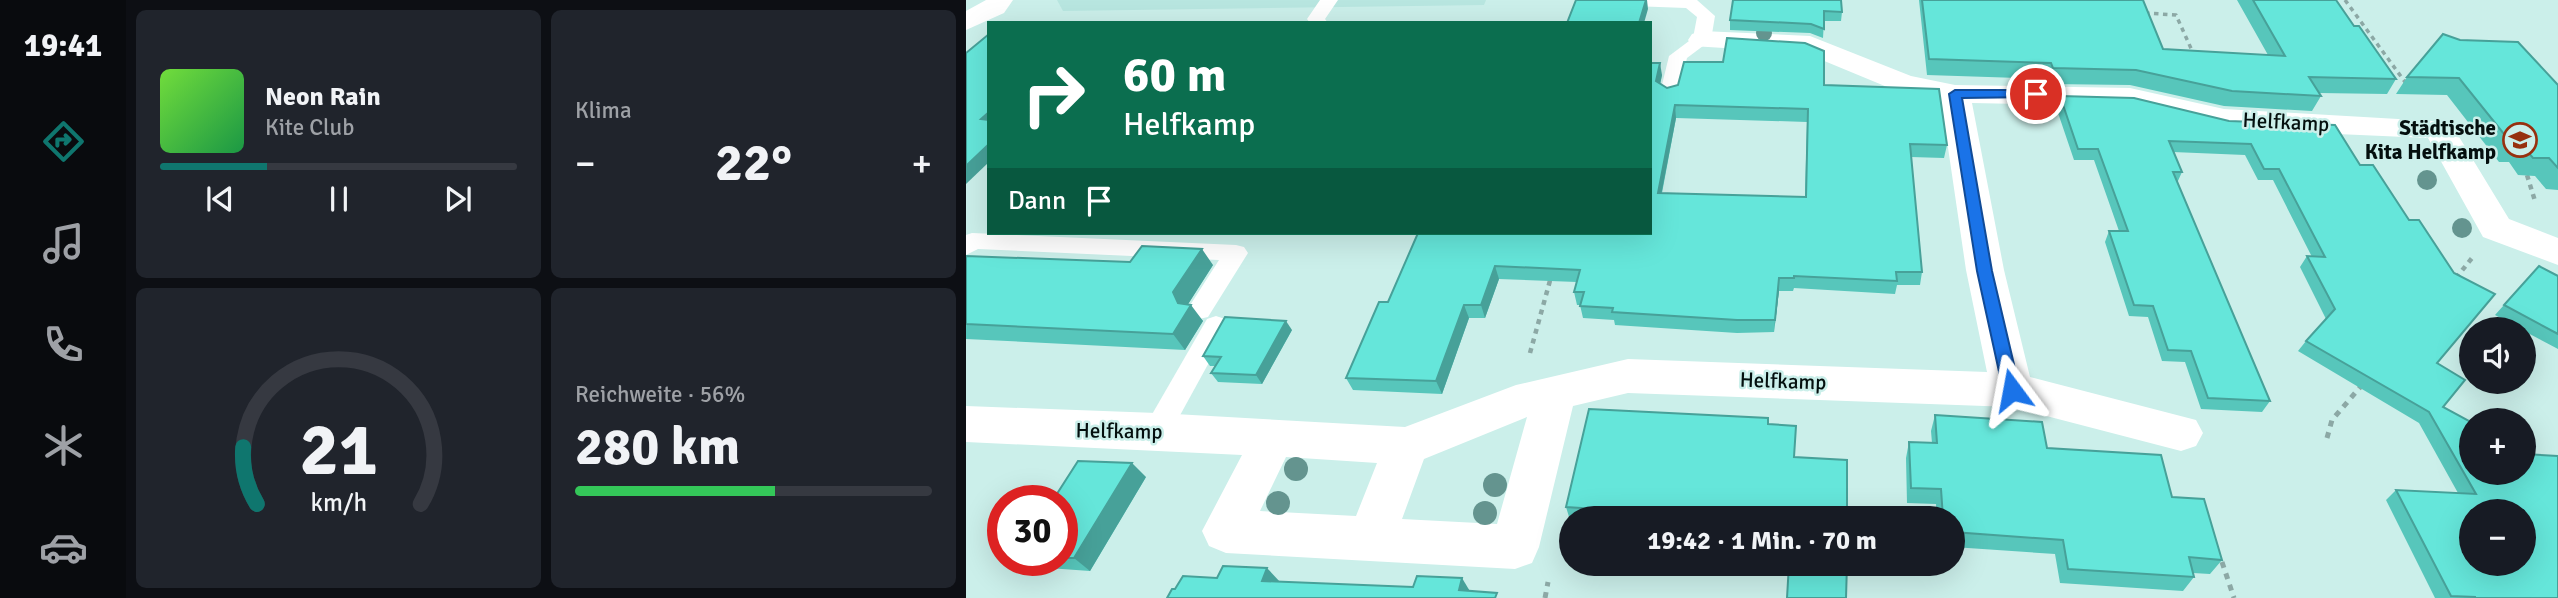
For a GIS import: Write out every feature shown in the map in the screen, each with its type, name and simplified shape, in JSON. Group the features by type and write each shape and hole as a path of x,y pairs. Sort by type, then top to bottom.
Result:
{"street":[{"path":"966,22 994,7 1000,0"},
{"name":"Helfkamp","path":"1702,40 1810,45 1903,83 1955,94 2130,97 2224,119 2439,129"},
{"path":"1955,94 1985,271 2012,390"},
{"path":"2439,129 2496,228 2558,252"},
{"name":"Helfkamp","path":"966,424 1090,431 1157,430 1406,446 1536,397 1628,376 2012,390 2181,433"},
{"path":"1273,438 1226,531 1515,547 1536,397"},
{"path":"1371,539 1406,446"}],"lane":[{"path":"1318,21 1316,19 1329,0"},
{"path":"1605,0 1690,4 1706,16 1702,40 1678,56 1670,93"},
{"path":"966,247 972,241 1236,253 1157,430"}],"path":[{"path":"2345,0 2439,129"},
{"path":"2142,13 2176,15 2224,119"},
{"path":"2526,175 2538,210"},
{"path":"2450,285 2496,228"},
{"path":"1536,397 1552,272"},
{"path":"2326,438 2332,420 2365,382"},
{"path":"2222,562 2234,598"}],"shaded area":[{"path":"1057,0 1486,0 1484,5 1063,11"}],"building":[{"path":"1576,0 1646,0 1640,21 1568,21"},
{"path":"1733,0 1841,0 1842,12 1824,11 1824,29 1811,24 1730,20"},
{"path":"1922,0 2143,0 2163,49 2285,56 2253,0 2336,0 2354,26 2359,26 2396,79 2309,77 2321,96 2232,91 2136,70 2053,68 2051,63 1929,59"},
{"name":"Städtische Kita Helfkamp","path":"2443,34 2460,40 2518,42 2558,85 2558,168 2549,158 2533,158 2522,145 2512,144 2459,78 2407,77"},
{"path":"987,36 987,114 981,119 987,120 987,146 966,166 966,53"},
{"path":"1727,38 1805,43 1824,51 1824,85 1939,89 1947,145 1910,144 1922,272 1896,272 1897,281 1794,276 1779,278 1775,320 1737,320 1612,312 1613,308 1580,306 1584,292 1574,292 1580,270 1495,266 1481,305 1464,305 1436,381 1346,378 1379,302 1388,302 1417,235 1652,235 1652,63 1660,63 1656,81 1667,88 1678,85 1684,62 1723,62","holes":["1675,105 1808,109 1806,197 1658,193"]},
{"path":"2060,96 2134,98 2229,121 2335,125 2360,165 2373,165 2409,220 2419,220 2454,273 2495,294 2476,317 2459,317 2459,337 2437,363 2459,376 2459,387 2443,407 2459,416 2459,464 2429,412 2306,341 2335,309 2307,256 2325,257 2279,169 2264,169 2251,144 2169,141 2182,172 2173,172 2270,401 2208,398 2191,351 2168,350 2153,306 2134,305 2109,231 2128,231 2098,149 2078,149"},
{"path":"1142,246 1202,249 1173,292 1178,303 1191,305 1173,334 966,324 966,256 1130,262"},
{"path":"2539,266 2558,276 2558,334 2536,322 2536,317 2526,317 2504,305"},
{"path":"1225,317 1286,321 1256,375 1211,373 1221,357 1203,356"},
{"path":"1589,409 1768,418 1768,424 1796,426 1794,457 1847,460 1847,506 1566,506"},
{"path":"1935,415 2042,422 2047,448 2161,455 2172,497 2204,499 2222,560 2189,557 2194,577 2068,569 2063,540 1965,533 1965,506 1942,506 1941,489 1911,488 1909,442 1937,443"},
{"path":"2536,455 2558,456 2558,598 2451,596 2396,490 2476,494 2471,485 2536,485"},
{"path":"1078,461 1132,463 1078,551 1078,485 1063,485"},
{"path":"1223,566 1267,568 1262,581 1413,587 1417,576 1462,578 1459,590 1497,593 1495,598 1167,598 1183,576 1217,578"},
{"path":"1788,576 1847,576 1846,598 1787,598"}],"place":[{"name":"Städtische Kita Helfkamp","path":"2520,140"}],"route":[{"path":"2012,390 1985,271 1955,94 2036,94"}]}
